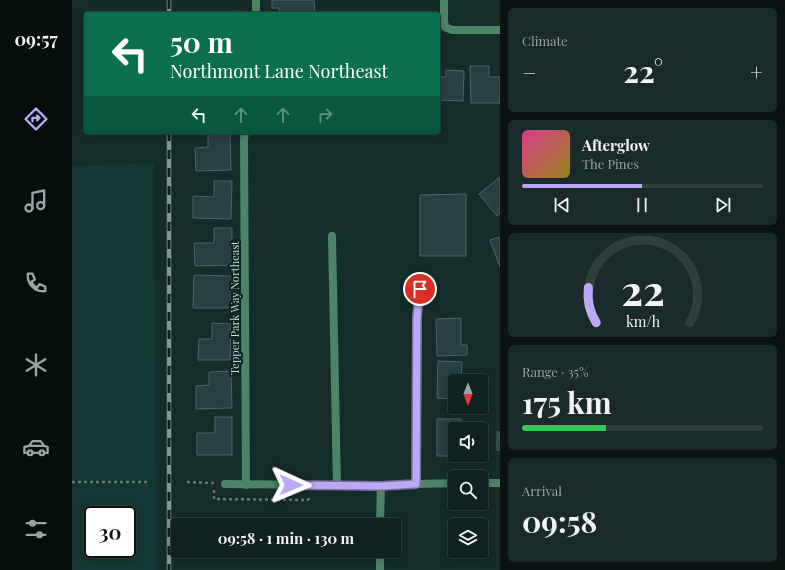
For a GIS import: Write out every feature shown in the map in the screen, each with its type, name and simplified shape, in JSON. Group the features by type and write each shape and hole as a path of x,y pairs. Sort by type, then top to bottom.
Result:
{"street":[{"path":"256,0 256,12"},
{"path":"444,0 445,27 452,30 500,30"},
{"name":"Tepper Park Way Northeast","path":"245,134 246,485"},
{"path":"332,236 337,486"},
{"path":"416,484 417,317 420,289"},
{"path":"225,484 381,486 448,483"},
{"path":"488,483 500,483"},
{"path":"380,518 381,486"},
{"path":"380,558 380,570"}],"path":[{"path":"72,482 150,482"}],"shaded area":[{"path":"154,163 156,570 72,570 72,166"}],"building":[{"path":"272,0 314,0 315,12 279,12 279,8 272,8"},
{"path":"470,66 489,66 489,77 500,77 500,103 471,103"},
{"path":"446,70 464,71 463,101 440,100 440,77 446,77"},
{"path":"208,134 230,134 231,170 196,171 195,148 208,147"},
{"path":"500,177 500,213 497,216 479,194"},
{"path":"214,181 232,181 231,219 193,218 193,196 214,197"},
{"path":"466,194 466,256 420,256 420,195"},
{"path":"214,228 232,228 232,265 195,266 194,243 214,243"},
{"path":"500,237 500,267 490,240"},
{"path":"194,275 232,276 231,308 193,308"},
{"path":"461,318 461,345 467,345 467,355 437,356 436,319"},
{"path":"212,323 231,324 230,360 198,360 199,339 212,339"},
{"path":"438,361 462,362 461,374 448,374 448,399 437,398"},
{"path":"231,371 232,408 196,409 196,386 209,385 209,372"},
{"path":"215,417 232,417 232,455 197,455 197,433 215,433"},
{"path":"437,419 461,419 461,422 448,422 448,456 437,456"},
{"path":"497,432 500,432 500,450 497,450"}],"railway":[{"path":"169,0 169,12"},
{"path":"169,134 169,570"}],"route":[{"path":"291,485 381,486 416,484 417,317 420,289"}]}
